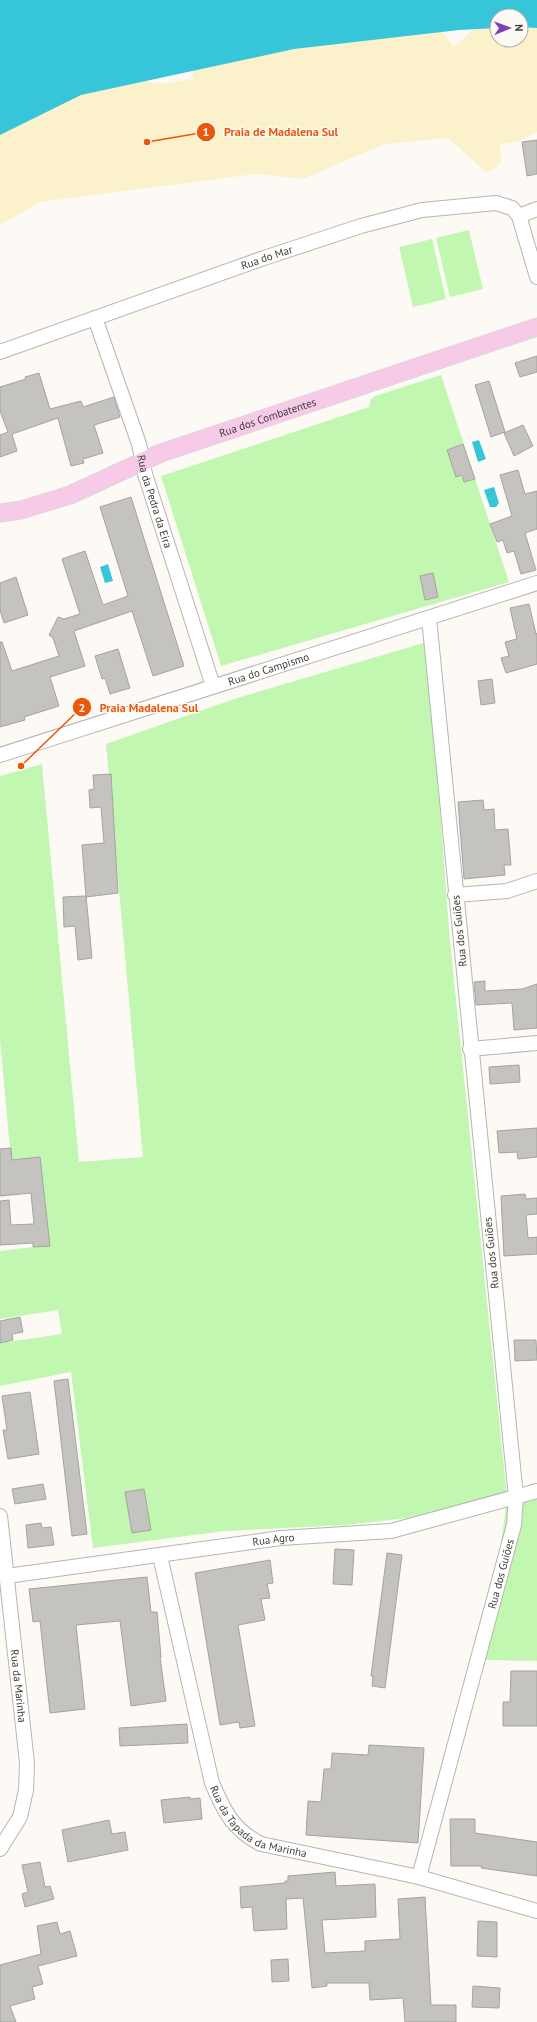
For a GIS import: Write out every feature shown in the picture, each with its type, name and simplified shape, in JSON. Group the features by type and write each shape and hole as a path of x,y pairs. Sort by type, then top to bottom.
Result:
{"main road":[{"name":"Rua dos Combatentes","path":"0,513 21,510 70,495 142,460 537,328"}],"street":[{"name":"Rua do Mar","path":"0,352 264,258 397,216 422,210 496,203 512,208 519,216"},
{"path":"537,209 519,216 537,277"},
{"name":"Rua da Pedra da Eira","path":"95,318 139,444 142,460 213,686"},
{"name":"Rua do Campismo","path":"0,755 537,583"},
{"name":"Rua dos Guiões","path":"419,1877 514,1525 516,1497 470,1050 429,618"},
{"path":"455,895 507,891 537,881"},
{"path":"470,1050 537,1043"},
{"name":"Rua Agro","path":"7,1576 160,1556 281,1538 391,1531 537,1491"},
{"name":"Rua da Marinha","path":"0,1516 7,1576 4,1591 27,1763 26,1790 20,1817 0,1849"},
{"name":"Rua da Tapada da Marinha","path":"160,1556 212,1784 221,1805 232,1822 246,1836 261,1844 419,1877 537,1912"}],"green space":[{"path":"469,230 483,289 450,297 436,238"},
{"path":"432,239 446,299 413,307 399,247"},
{"path":"441,375 509,582 221,666 161,476 369,407 371,399 375,396"},
{"path":"427,642 450,941 507,1497 537,1490 537,1661 486,1660 507,1498 469,1503 407,1518 346,1525 225,1531 93,1548 71,1372 0,1386 0,1343 62,1334 58,1310 0,1319 0,1251 50,1245 40,1157 11,1160 0,1039 0,776 42,764 79,1162 143,1157 106,744 234,699"}],"sand":[{"path":"418,0 454,47 473,30 475,0 537,4 537,132 517,142 500,144 501,163 487,173 448,138 384,144 303,179 255,174 40,202 0,225 0,111 77,60 158,84 194,79 181,32"}],"water":[{"path":"0,0 537,0 537,28 529,28 529,8 489,8 489,28 459,30 294,49 81,95 0,135"},
{"path":"479,440 486,459 478,462 472,442"},
{"path":"494,487 499,503 496,507 490,507 484,490"},
{"path":"108,564 113,581 105,583 100,567"}],"building":[{"path":"537,140 537,174 527,176 522,142"},
{"path":"537,356 537,372 520,377 515,363"},
{"path":"39,373 50,409 81,401 83,407 114,397 120,417 94,425 103,453 83,459 84,463 71,466 58,418 12,434 17,451 0,457 0,435 8,432 0,411 0,387 26,379 25,377"},
{"path":"489,381 505,432 491,437 475,385"},
{"path":"523,425 533,446 514,456 504,433"},
{"path":"463,444 475,479 464,482 462,475 456,477 447,450"},
{"path":"518,470 525,494 537,491 537,529 525,533 536,570 521,574 514,551 507,553 503,540 497,542 490,524 512,516 500,475"},
{"path":"131,497 184,666 153,676 132,611 74,631 85,666 50,677 59,706 24,717 25,720 0,727 0,642 2,642 12,671 59,656 53,638 49,635 58,617 64,619 80,614 62,559 85,551 103,605 128,596 100,507"},
{"path":"433,573 438,597 425,600 420,576"},
{"path":"16,577 28,615 4,623 0,610 0,583"},
{"path":"529,604 536,634 537,633 537,664 506,673 501,658 509,656 505,642 517,639 510,608"},
{"path":"118,649 130,688 110,694 105,678 102,679 95,656"},
{"path":"492,679 495,703 481,705 478,681"},
{"path":"111,774 118,893 86,897 82,845 104,843 101,807 90,808 89,790 94,789 93,775"},
{"path":"483,800 484,810 494,809 495,830 508,829 511,865 504,865 505,875 464,879 458,802"},
{"path":"86,896 92,958 78,960 75,926 64,927 63,897"},
{"path":"485,981 485,991 522,989 537,984 537,1028 514,1030 512,1003 476,1005 474,982"},
{"path":"519,1065 520,1082 490,1084 489,1067"},
{"path":"537,1128 537,1157 518,1159 517,1152 499,1153 497,1131"},
{"path":"11,1148 12,1160 40,1157 50,1246 33,1247 33,1243 0,1245 0,1201 9,1200 11,1225 34,1224 31,1193 0,1196 0,1149"},
{"path":"525,1194 526,1199 537,1198 537,1214 526,1215 528,1238 537,1237 537,1254 504,1256 501,1196"},
{"path":"20,1317 23,1332 12,1334 13,1340 0,1343 0,1321"},
{"path":"514,1340 536,1340 537,1360 515,1361"},
{"path":"68,1379 87,1534 72,1536 54,1381"},
{"path":"30,1392 39,1454 8,1459 3,1430 7,1430 2,1396"},
{"path":"43,1484 46,1499 15,1504 12,1489"},
{"path":"144,1489 151,1530 132,1533 125,1492"},
{"path":"41,1523 42,1528 51,1527 54,1545 28,1548 26,1525"},
{"path":"335,1549 354,1550 352,1585 333,1584"},
{"path":"387,1553 402,1555 385,1688 372,1686 373,1676 371,1676"},
{"path":"270,1560 273,1583 267,1584 270,1598 261,1599 265,1620 238,1625 255,1726 240,1728 239,1722 220,1725 195,1573"},
{"path":"147,1577 151,1612 157,1612 160,1657 166,1701 131,1706 120,1621 76,1625 85,1709 50,1713 40,1621 33,1622 29,1589"},
{"path":"511,1671 537,1671 537,1726 503,1726 503,1702 510,1702"},
{"path":"187,1724 188,1743 120,1746 119,1728"},
{"path":"369,1745 424,1748 418,1843 306,1835 308,1801 321,1802 324,1769 331,1769 332,1753 368,1755"},
{"path":"190,1797 190,1799 200,1798 202,1819 164,1823 161,1800"},
{"path":"450,1819 475,1819 475,1833 537,1842 537,1876 481,1868 482,1866 451,1866"},
{"path":"109,1820 112,1834 125,1832 128,1850 68,1862 62,1830"},
{"path":"40,1862 45,1887 50,1886 54,1899 25,1907 22,1894 28,1892 22,1865"},
{"path":"335,1872 336,1886 375,1884 376,1917 322,1920 325,1953 365,1951 365,1941 400,1939 398,1899 425,1897 431,2005 456,2005 456,2022 405,2022 403,1998 370,2000 369,1983 327,1983 327,1986 312,1988 303,1898 286,1899 287,1929 254,1931 252,1907 241,1908 240,1887 285,1883 285,1881 288,1881 288,1876"},
{"path":"478,1921 497,1922 497,1957 477,1956"},
{"path":"57,1922 60,1934 70,1931 77,1956 38,1966 43,1984 32,1987 35,1999 10,2006 16,2022 0,2022 0,1965 41,1954 37,1926"},
{"path":"288,1959 289,1981 272,1982 271,1960"},
{"path":"473,1986 500,1988 499,2008 472,2007"}],"place":[{"name":"Praia de Madalena Sul","path":"147,142"},
{"name":"Praia Madalena Sul","path":"21,766"}]}
